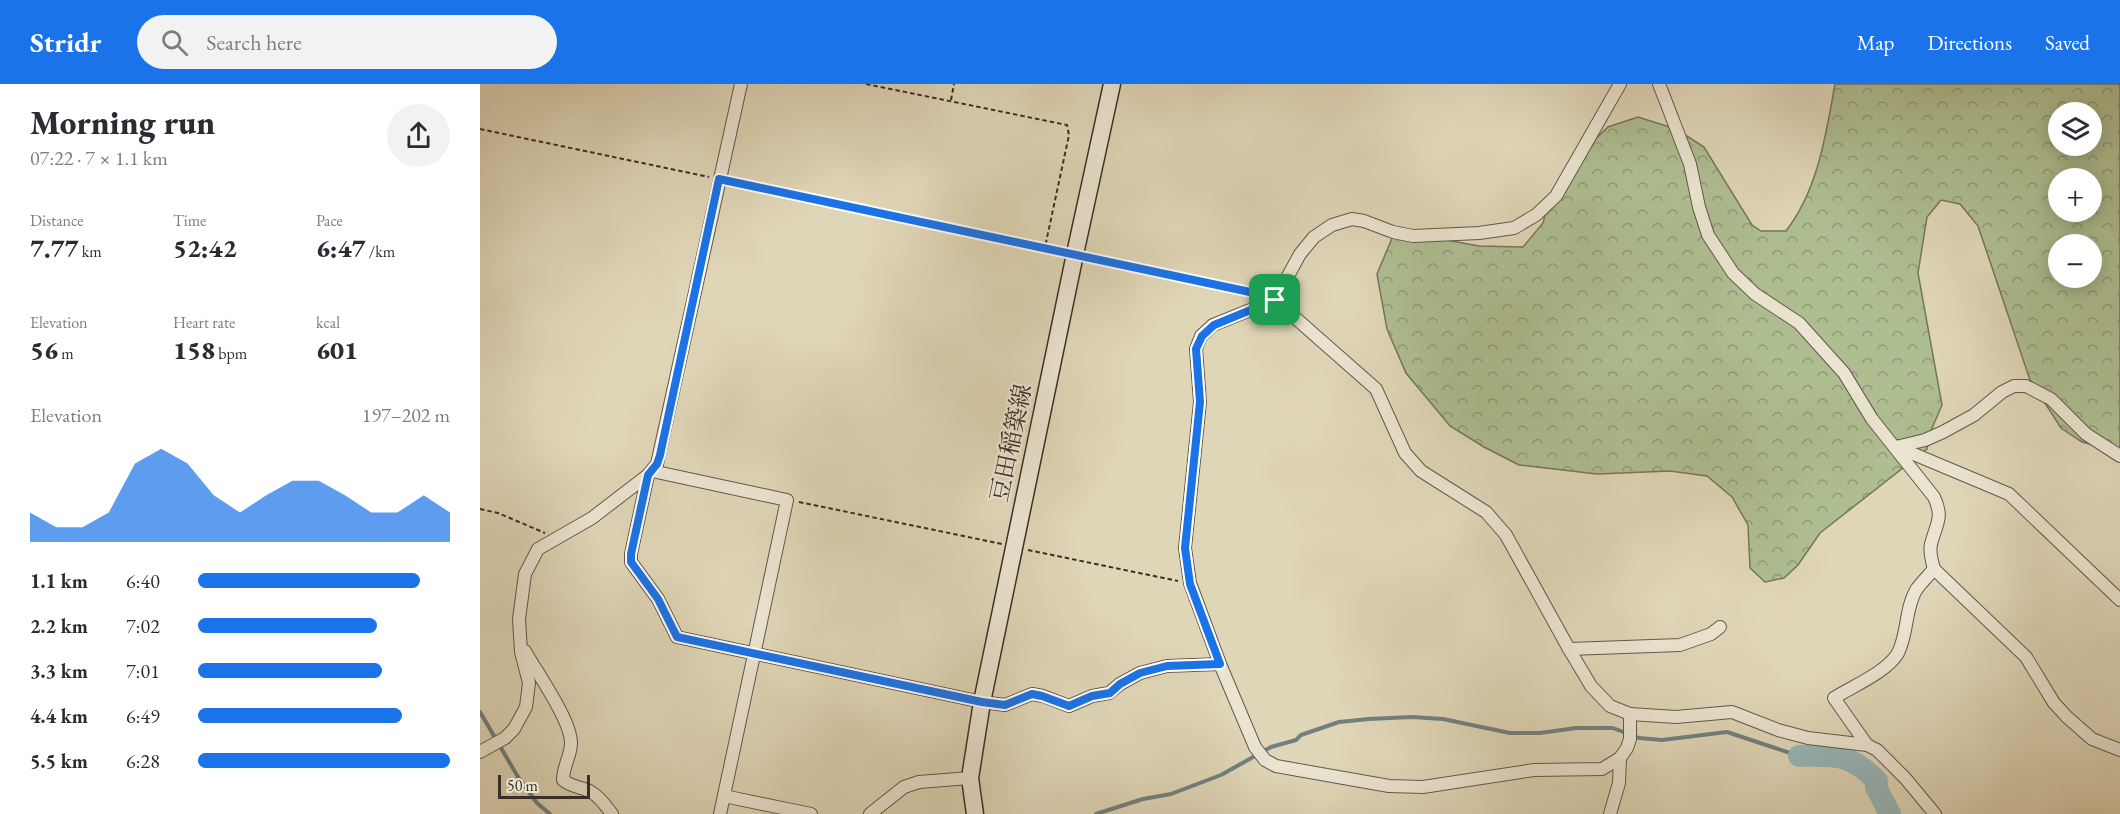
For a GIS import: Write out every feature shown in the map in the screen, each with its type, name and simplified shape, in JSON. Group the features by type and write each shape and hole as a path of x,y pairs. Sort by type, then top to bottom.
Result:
{"main road":[{"name":"豆田稲築線","path":"975,814 970,780 982,702 1074,254 1112,84"}],"street":[{"path":"741,84 660,455 650,473 631,554 631,562 658,599 677,637 1005,705 1032,694 1069,706 1092,696 1110,693 1120,684 1140,673 1167,666 1220,664"},
{"path":"1620,84 1556,196 1536,215 1515,228 1479,233 1413,236 1352,219 1332,225 1314,237 1300,254 1275,300 1214,325 1202,336 1196,349 1200,402 1186,538 1190,584 1220,664 1255,747 1265,760 1276,766 1389,786 1423,787 1534,770 1602,769 1620,758 1628,748 1630,714"},
{"path":"1659,84 1690,164 1699,207 1708,235 1733,273 1755,294 1799,323 1829,356 1844,373 1872,419 1934,497 1939,507 1940,520 1930,546 1934,569 2026,657 2054,703 2067,717 2092,739 2120,750"},
{"path":"1275,300 1376,389 1405,453 1421,471 1486,512 1506,535 1591,686 1616,710 1630,714 1676,717 1732,712 1778,730 1808,738 1867,745 1877,750 1905,778 1935,814"},
{"path":"1896,447 1925,440 1943,432 1974,415 2002,392 2014,386 2026,386 2051,399 2086,434 2120,456"},
{"path":"1896,447 2009,494 2120,600"},
{"path":"480,752 505,738 514,729 526,707 529,683 520,643 519,619 525,574 538,549 592,518 650,473 787,500 720,814"},
{"path":"1867,745 1834,698 1887,666 1897,653 1906,630 1915,591 1934,569"},
{"path":"1569,649 1680,645 1711,634 1720,627"},
{"path":"520,643 568,727 571,749 564,766 563,780 601,798 612,814"},
{"path":"1610,814 1619,783 1620,758"},
{"path":"870,814 904,787 918,782 970,780"},
{"path":"724,796 811,814"}],"path":[{"path":"866,84 1067,125 1069,135 1044,247"},
{"path":"951,100 954,84"},
{"path":"480,129 1044,247 1250,292 1275,300"},
{"path":"787,500 1190,584"},
{"path":"480,509 522,522 556,538"}],"green space":[{"path":"1835,84 2120,84 2120,446 2116,451 2082,442 2061,428 2030,380 1978,226 1960,204 1941,200 1927,217 1918,273 1942,405 1930,433 1927,449 1820,533 1798,565 1784,578 1765,582 1750,568 1748,525 1732,497 1707,476 1670,471 1597,474 1519,465 1450,426 1406,373 1387,329 1377,274 1393,236 1441,239 1479,246 1523,247 1543,223 1551,193 1580,154 1608,127 1638,117 1676,129 1704,147 1752,225 1761,231 1786,231 1806,198 1824,142"}],"waterway":[{"path":"480,712 518,777 537,803 550,814"},
{"path":"1096,814 1143,799 1171,794 1221,775 1271,747 1296,740 1301,735 1339,722 1369,719 1412,717 1443,719 1510,733 1613,728 1639,738 1662,740 1727,732 1799,756"},
{"path":"1799,756 1832,756 1858,765 1877,781 1876,787 1890,814"}],"route":[{"path":"719,179 1250,292 1275,300 1214,325 1202,336 1196,349 1200,402 1185,548 1190,584 1220,664 1167,666 1140,673 1120,684 1110,693 1092,696 1069,706 1032,694 1005,705 982,702 677,637 658,599 631,562 648,475 657,464 660,455 719,179"}]}
